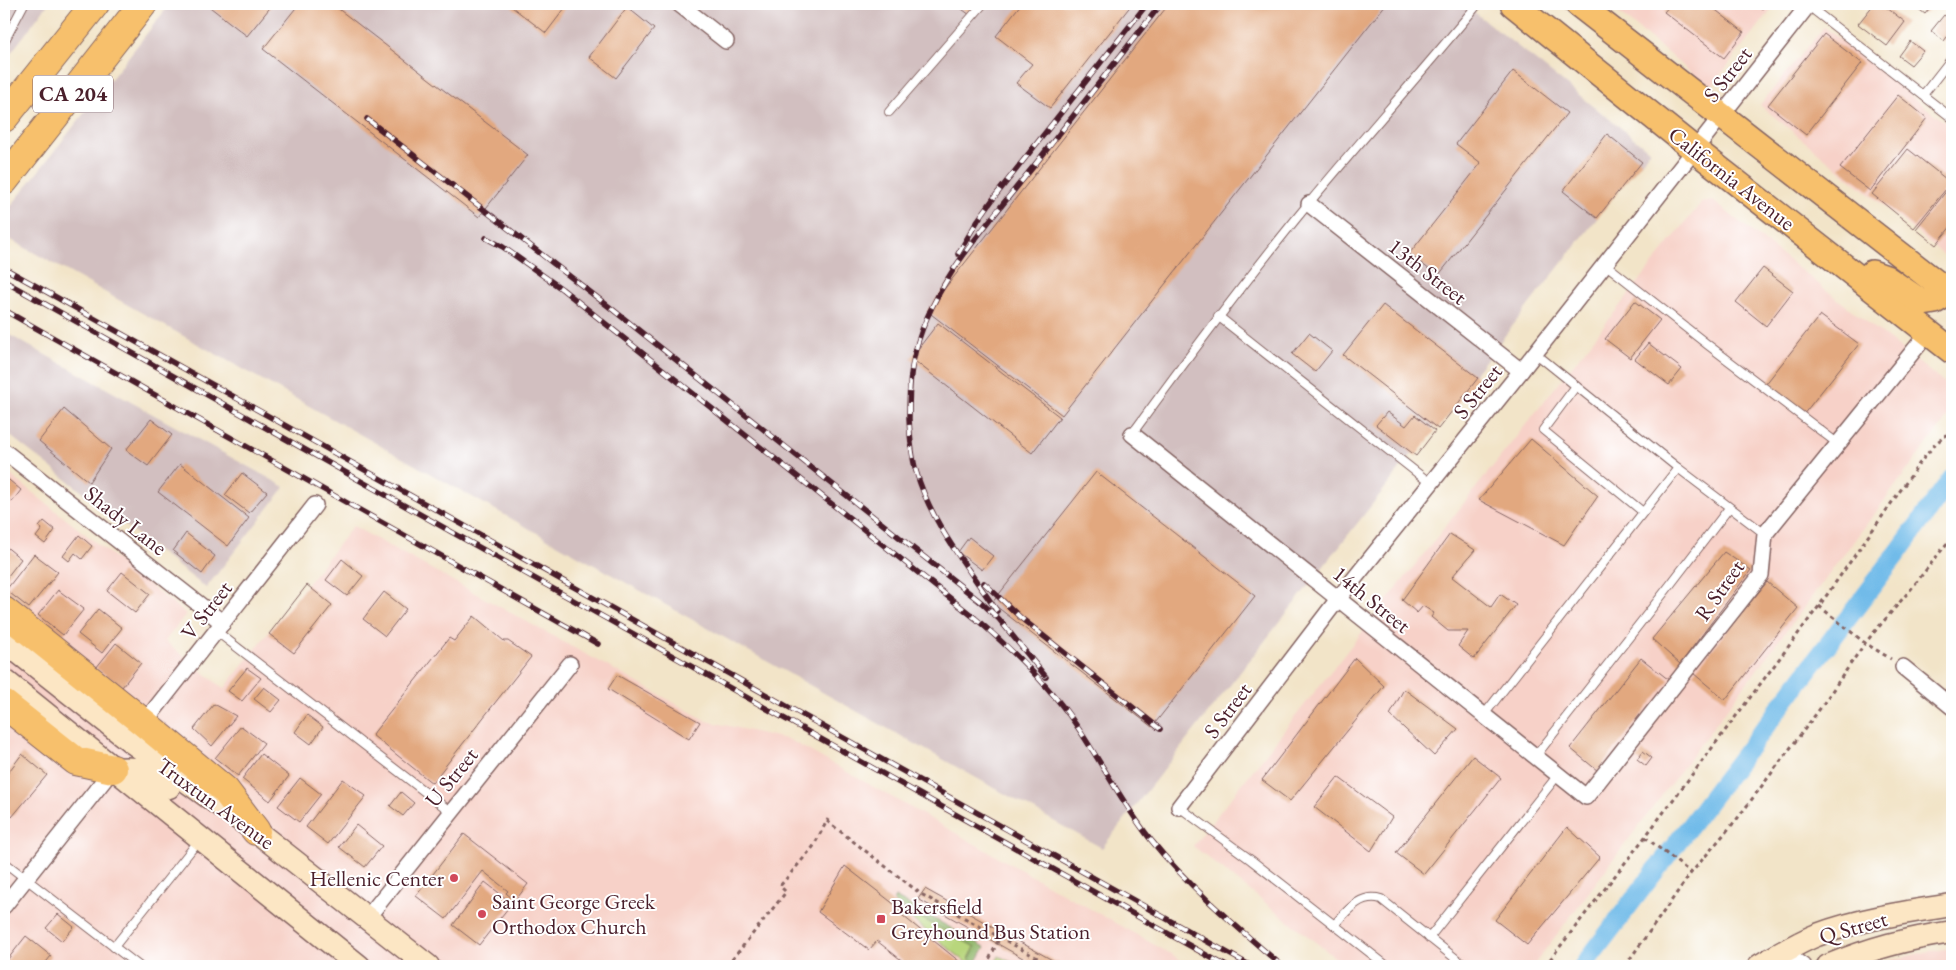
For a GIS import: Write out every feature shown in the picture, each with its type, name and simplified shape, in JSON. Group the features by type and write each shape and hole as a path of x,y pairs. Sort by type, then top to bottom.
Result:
{"highway":[{"name":"CA 204","path":"4,118 95,4"},
{"name":"CA 204","path":"4,181 143,4"},
{"path":"4,612 137,731 225,790 256,831"},
{"path":"4,704 76,761 113,769"}],"main road":[{"name":"California Avenue","path":"1513,4 1952,352"},
{"name":"California Avenue","path":"1578,4 1951,292"},
{"path":"1845,267 1868,271 1886,278 1923,303 1936,301 1951,292"},
{"path":"1928,333 1945,326 1952,328"},
{"path":"4,641 137,731"},
{"name":"Truxtun Avenue","path":"4,680 359,966"},
{"path":"113,769 137,768 149,772 221,821 256,831"},
{"name":"Truxtun Avenue","path":"256,831 428,966"},
{"name":"Q Street","path":"1760,966 1782,952 1816,936 1846,926 1897,914 1952,905"},
{"path":"1818,966 1851,936 1897,914"},
{"name":"Q Street","path":"1828,966 1865,951 1917,937 1952,932"}],"street":[{"path":"679,4 726,41"},
{"name":"S Street","path":"1180,807 1338,600 1696,150 1808,4"},
{"name":"13th Street","path":"1309,204 1521,371"},
{"path":"1765,534 1928,333"},
{"name":"14th Street","path":"1132,434 1586,797"},
{"name":"Shady Lane","path":"4,451 219,627"},
{"name":"V Street","path":"137,731 315,505"},
{"name":"R Street","path":"1586,797 1761,575 1765,534"},
{"name":"U Street","path":"367,918 570,664"},
{"path":"1904,667 1952,707"},
{"path":"4,906 113,769"},
{"path":"1782,952 1803,966"}],"lane":[{"path":"4,42 24,4"},
{"path":"889,112 983,4"},
{"path":"1132,434 1218,316 1309,204 1478,4"},
{"path":"1808,4 1952,118"},
{"path":"1923,95 1952,58"},
{"path":"1605,264 1837,443"},
{"path":"1218,316 1430,483"},
{"path":"1535,352 1678,468 1765,534"},
{"path":"1576,386 1543,430 1644,512"},
{"path":"1483,716 1678,468"},
{"path":"1535,757 1729,508"},
{"path":"219,627 451,812"},
{"path":"1429,938 1558,775"},
{"path":"1180,807 1387,966"},
{"path":"114,947 200,839"},
{"path":"4,862 139,966"},
{"path":"1334,925 1357,903 1367,899 1381,899 1466,966"}],"path":[{"path":"1545,966 1819,606 1919,464 1936,443 1952,431"},
{"path":"1625,966 1691,873 1737,819 1819,710 1865,643 1952,537"},
{"path":"1819,606 1865,643 1904,667"},
{"path":"727,966 786,892 780,886 813,847 827,820 921,894 1052,966"},
{"path":"1645,837 1691,873"},
{"path":"986,966 1000,937"}],"shaded area":[{"path":"4,4 48,4 4,62"},
{"path":"170,4 1464,4 1650,151 1102,848 4,236 4,215"},
{"path":"1608,4 1776,4 1710,88"},
{"path":"1824,27 1952,128 1952,257 1950,260 1760,105"},
{"path":"1713,201 1952,389 1952,411 1533,966 1346,966 1193,846 1701,203"},
{"path":"4,332 285,487 206,588 4,431"},
{"path":"4,470 186,614 165,641 224,689 353,526 707,721 790,740 1192,966 4,966"},
{"path":"1952,948 1952,966 1875,966 1875,964 1925,952"}],"green space":[{"path":"895,897 985,947 975,965 969,959 975,947 903,908 893,901"},
{"path":"903,908 976,947 969,959 975,965 971,966 905,914"},
{"path":"999,956 1019,966 994,966"}],"building":[{"path":"206,4 273,4 247,36"},
{"path":"299,4 332,4 528,155 479,217 263,49"},
{"path":"508,4 568,4 546,33"},
{"path":"955,4 979,4 970,15"},
{"path":"1021,4 1132,4 1050,108 1016,83 1032,64 996,36"},
{"path":"1169,4 1386,4 1062,415 927,311"},
{"path":"1671,4 1708,4 1744,32 1724,58 1664,12"},
{"path":"1756,4 1767,4 1762,9"},
{"path":"1874,4 1882,4 1905,22 1887,46 1858,24"},
{"path":"1912,4 1933,4 1925,14"},
{"path":"627,7 654,29 616,78 589,57"},
{"path":"1944,15 1952,21 1952,30 1944,41 1931,31"},
{"path":"1824,34 1862,63 1806,135 1768,105"},
{"path":"1910,41 1923,51 1911,65 1899,56"},
{"path":"1513,71 1567,113 1438,276 1409,254 1481,163 1456,144"},
{"path":"1898,95 1927,118 1870,191 1840,168"},
{"path":"1607,134 1642,162 1597,218 1563,191"},
{"path":"1908,149 1951,183 1914,228 1872,194"},
{"path":"1952,184 1952,225 1936,245 1916,229"},
{"path":"1763,268 1793,291 1766,326 1736,302"},
{"path":"1635,301 1660,320 1630,358 1605,339"},
{"path":"1383,305 1478,378 1438,429 1343,355"},
{"path":"1820,315 1859,344 1803,415 1765,385"},
{"path":"938,323 1060,417 1032,453 911,358"},
{"path":"1309,333 1332,351 1315,372 1292,354"},
{"path":"1648,343 1682,369 1669,385 1635,359"},
{"path":"64,409 111,449 89,482 39,441"},
{"path":"1387,412 1406,426 1415,415 1435,431 1416,456 1376,425"},
{"path":"151,419 172,435 148,466 126,450"},
{"path":"1531,439 1598,496 1564,545 1479,500"},
{"path":"180,464 249,518 228,546 158,492"},
{"path":"1096,472 1255,596 1152,727 992,603"},
{"path":"242,473 267,492 249,513 225,495"},
{"path":"4,476 21,490 12,502 4,496"},
{"path":"44,521 55,530 45,544 36,537 42,529 39,527"},
{"path":"186,533 215,556 202,574 173,551"},
{"path":"1450,534 1475,550 1452,577 1491,607 1500,594 1516,605 1474,659 1458,646 1468,631 1448,631 1431,617 1434,613 1423,606 1417,613 1402,600"},
{"path":"79,535 92,546 82,559 75,553 69,561 63,556"},
{"path":"969,537 993,556 982,570 958,552"},
{"path":"4,545 21,559 4,581"},
{"path":"1724,552 1751,570 1680,664 1652,639"},
{"path":"34,554 58,572 29,608 6,590"},
{"path":"342,559 363,576 347,596 326,580"},
{"path":"122,572 150,594 135,613 107,591"},
{"path":"1767,582 1798,608 1725,700 1693,673"},
{"path":"307,585 332,605 294,653 269,634"},
{"path":"58,590 84,609 63,635 38,615"},
{"path":"384,592 406,609 385,636 363,619"},
{"path":"98,609 122,628 102,653 78,634"},
{"path":"474,616 504,641 508,641 531,657 432,783 372,735 449,638 454,641"},
{"path":"116,643 141,663 122,687 96,668"},
{"path":"1355,658 1384,686 1290,801 1262,780"},
{"path":"1641,658 1669,680 1598,771 1570,748"},
{"path":"247,668 261,678 242,701 228,691"},
{"path":"617,675 700,722 689,739 608,689"},
{"path":"264,687 281,700 271,712 254,699"},
{"path":"1404,689 1458,729 1434,756 1390,715"},
{"path":"214,704 236,716 212,746 194,729"},
{"path":"307,715 323,727 311,744 295,732"},
{"path":"241,726 264,743 238,776 215,758"},
{"path":"1643,751 1652,758 1646,766 1637,759"},
{"path":"22,754 47,775 12,817 4,810 4,778"},
{"path":"261,754 289,776 270,801 242,779"},
{"path":"1473,756 1501,778 1424,874 1396,853"},
{"path":"1338,777 1392,817 1371,851 1314,807"},
{"path":"300,778 321,794 299,822 278,806"},
{"path":"343,779 366,796 328,844 306,827"},
{"path":"401,792 414,803 403,816 390,806"},
{"path":"356,825 382,846 365,867 339,847"},
{"path":"1567,827 1600,857 1527,945 1495,920"},
{"name":"Hellenic Center","path":"464,834 528,884 515,901 506,893 508,891 483,871 446,919 416,896"},
{"path":"845,866 899,908 898,912 965,966 909,966 877,941 869,950 818,912"},
{"name":"Saint George Greek Orthodox Church","path":"485,882 512,903 479,945 453,925"},
{"path":"925,889 1063,966 1037,966 918,899"},
{"path":"58,914 74,927 62,941 46,928"},
{"path":"26,936 51,956 43,966 4,966 4,964"}],"waterway":[{"path":"1583,966 1899,551 1952,478"}],"railway":[{"path":"958,254 978,220 996,195 1147,4"},
{"path":"997,611 940,527 916,471 910,438 909,398 913,362 920,334 946,281 981,231 1161,4"},
{"path":"367,119 612,309 982,603 999,619 1046,677"},
{"path":"486,238 503,247 562,289 975,618 1001,641 1039,678 1062,705 1130,811 1151,840 1181,874 1214,906 1282,966"},
{"path":"4,268 1251,966"},
{"path":"4,281 1226,966"},
{"path":"4,310 598,644"},
{"path":"984,583 1021,618 1160,729"}],"place":[{"name":"Hellenic Center","path":"454,878"},
{"name":"Saint George Greek Orthodox Church","path":"482,914"},
{"name":"Bakersfield Greyhound Bus Station","path":"881,919"}]}
